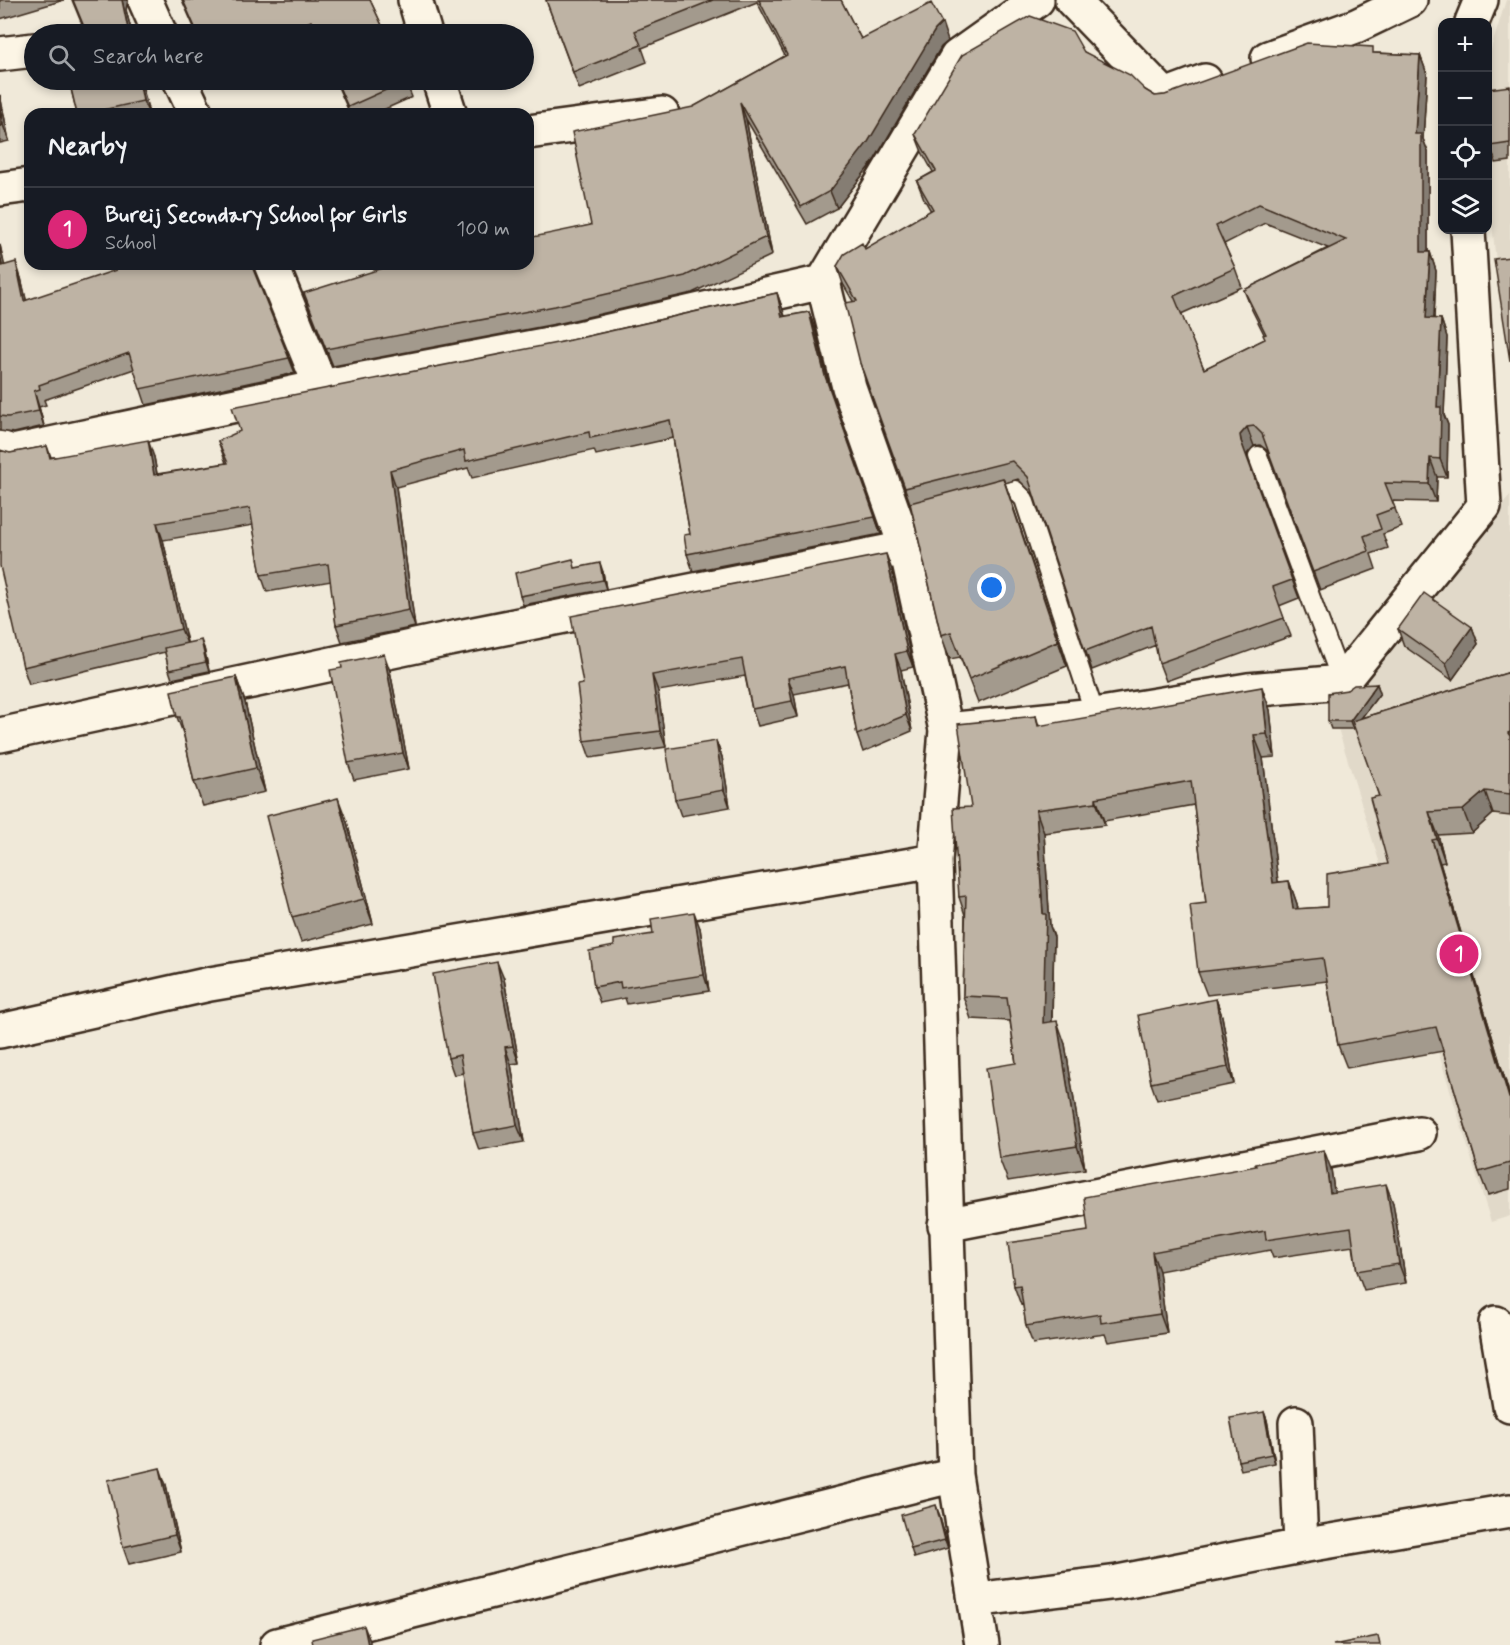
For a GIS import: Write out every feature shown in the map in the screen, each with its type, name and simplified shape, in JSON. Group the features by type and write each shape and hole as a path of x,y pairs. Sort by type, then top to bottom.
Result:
{"street":[{"path":"145,0 156,24"},
{"path":"415,0 422,24"},
{"path":"982,1645 955,1475 945,1225 935,861 946,730 906,529 849,387 823,282 957,57 1037,0"},
{"path":"1072,0 1165,96 1356,26 1410,0"},
{"path":"1474,18 1481,0"},
{"path":"0,54 24,51"},
{"path":"185,90 193,108"},
{"path":"442,90 448,108"},
{"path":"534,131 662,114"},
{"path":"0,189 24,186"},
{"path":"946,730 1095,715 1248,690 1342,682 1484,506 1468,234"},
{"path":"273,270 321,387"},
{"path":"0,448 13,452 321,387 565,341 823,282"},
{"path":"0,735 439,641 906,529"},
{"path":"0,1031 210,984 935,861"},
{"path":"945,1225 1419,1133"},
{"path":"1496,1323 1510,1406"},
{"path":"1296,1423 1301,1546"},
{"path":"277,1645 955,1475"},
{"path":"975,1600 1119,1582 1301,1546 1510,1511"}],"lane":[{"path":"1258,456 1342,682"},
{"path":"972,502 1015,490 1024,500 1095,715"}],"shaded area":[{"path":"1506,0 1510,0 1510,270 1497,272 1492,224 1492,46"},
{"path":"1510,496 1510,1216 1491,1222 1331,706"}],"building":[{"path":"73,0 122,0 127,24 83,24"},
{"path":"183,0 370,0 381,24 312,24 311,21 304,24 194,24"},
{"path":"546,0 713,0 635,31 641,45 573,72"},
{"path":"759,0 841,0 861,39 931,3 942,23 935,30 868,142 830,191 801,207 740,102 766,237 685,276 555,306 326,349 304,293 377,270 534,270 534,237 591,225 572,132 693,107 787,55"},
{"path":"1030,16 1072,31 1084,52 1130,75 1145,90 1155,96 1165,95 1307,43 1373,47 1373,53 1420,55 1415,134 1421,134 1421,252 1430,252 1426,318 1441,319 1437,407 1441,407 1440,459 1430,458 1429,484 1385,483 1395,508 1376,515 1381,529 1364,536 1369,551 1313,572 1262,434 1254,426 1247,427 1240,435 1241,441 1292,580 1273,587 1284,618 1159,663 1151,626 1085,651 1028,477 1012,461 905,488 860,363 845,303 857,301 837,266 844,254 862,243 865,249 933,209 917,181 936,171 915,134 962,55","holes":["1259,204 1346,240 1244,290 1266,334 1263,335 1265,339 1204,369 1174,296 1235,268 1216,226"]},
{"path":"1510,86 1510,143 1492,146 1492,88"},
{"path":"71,90 141,90 143,101 112,108 76,108"},
{"path":"340,90 386,90 348,107"},
{"path":"0,109 3,125 0,126"},
{"path":"0,256 2,266 16,262 24,301 116,270 253,270 289,358 140,389 129,353 39,385 40,389 34,391 39,411 8,417 0,416"},
{"path":"1510,257 1510,361 1494,259"},
{"path":"777,293 782,317 809,312 825,376 875,517 687,554 684,535 690,534 670,420 590,438 589,432 466,461 464,450 390,470 409,610 336,625 328,564 261,575 250,508 157,523 181,629 23,667 0,566 0,450 10,453 47,446 50,458 148,440 154,475 228,463 218,441 240,431 232,407 562,342"},
{"path":"1003,478 1058,641 969,679 951,632 941,635 910,503"},
{"path":"886,554 907,651 895,654 906,715 857,735 845,666 788,678 792,701 752,709 742,659 652,675 660,731 584,741 577,685 583,684 571,616"},
{"path":"573,559 575,568 600,563 603,580 520,596 515,573"},
{"path":"1424,593 1472,627 1446,663 1398,629"},
{"path":"201,640 206,662 169,670 164,648"},
{"path":"384,654 403,753 348,763 330,670 342,668 341,663"},
{"path":"1510,672 1510,732 1508,733 1510,736 1510,794 1485,791 1463,810 1429,812 1437,839 1432,840 1510,1098 1510,1163 1479,1172 1436,1027 1338,1045 1323,958 1198,972 1190,905 1206,903 1191,781 1096,798 1096,802 1036,810 1043,914 1046,914 1043,1023 1057,1021 1077,1146 999,1158 986,1068 1016,1063 1007,998 963,996 966,896 959,897 953,808 971,807 958,724 1036,716 1038,726 1262,687 1267,734 1254,735 1273,883 1289,881 1293,909 1327,907 1327,874 1388,864 1370,798 1379,796 1352,721"},
{"path":"236,677 256,768 194,782 180,717 177,717 171,691"},
{"path":"1377,684 1350,721 1328,721 1328,693 1347,690 1354,685"},
{"path":"716,741 724,790 675,799 666,749"},
{"path":"338,798 364,899 292,917 266,816"},
{"path":"694,912 704,975 621,988 620,982 594,987 589,951 614,946 614,940 653,934 651,919"},
{"path":"497,962 513,1046 505,1047 517,1125 473,1133 460,1055 448,1058 433,974"},
{"path":"1216,999 1228,1067 1151,1083 1138,1015"},
{"path":"1324,1150 1330,1193 1386,1184 1399,1264 1357,1271 1351,1227 1266,1240 1265,1231 1152,1252 1160,1314 1101,1323 1100,1314 1026,1326 1020,1285 1014,1286 1008,1243 1088,1231 1084,1197 1256,1166 1255,1164"},
{"path":"1264,1412 1272,1454 1238,1461 1230,1418"},
{"path":"160,1468 175,1535 123,1547 108,1480"},
{"path":"936,1505 945,1540 911,1549 901,1515"},
{"path":"364,1626 368,1645 313,1645 312,1639"},
{"path":"1378,1636 1380,1645 1333,1645"}],"place":[{"name":"Bureij Secondary School for Girls","path":"1459,954"}]}
